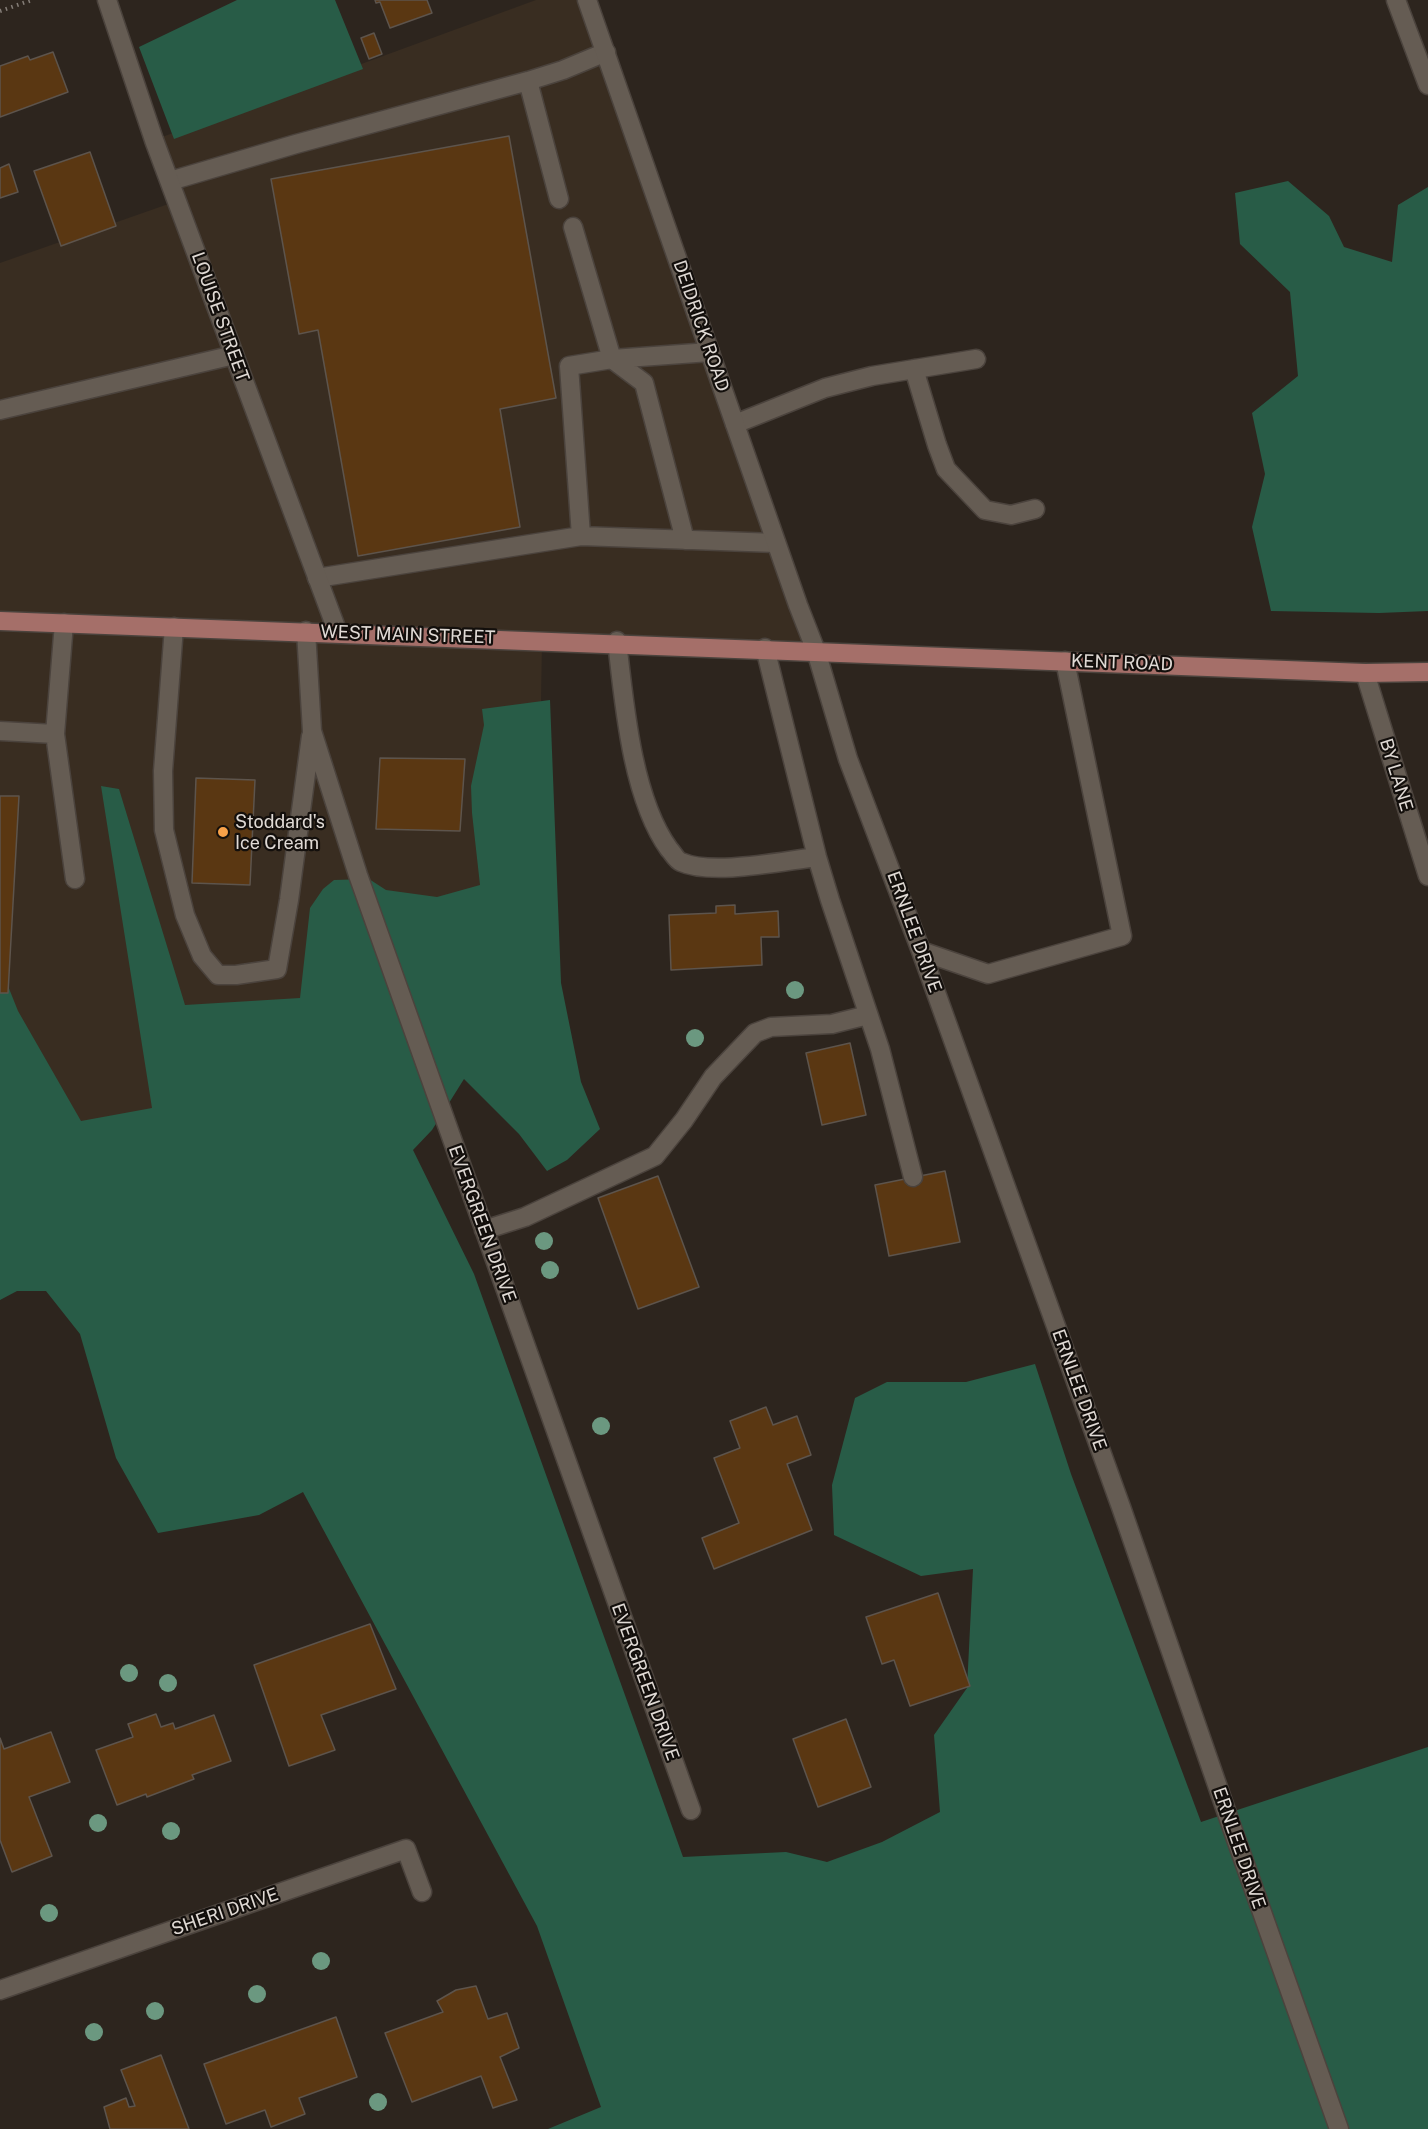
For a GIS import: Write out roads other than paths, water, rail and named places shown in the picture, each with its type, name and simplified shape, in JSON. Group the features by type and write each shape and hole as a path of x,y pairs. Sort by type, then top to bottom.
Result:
{"main road":[{"name":"WEST MAIN STREET","path":"0,621 816,651"},
{"name":"KENT ROAD","path":"816,651 1365,673 1428,672"}],"street":[{"name":"LOUISE STREET","path":"107,0 170,181 338,633"},
{"name":"DEIDRICK ROAD","path":"587,0 776,543 816,651"},
{"path":"1396,0 1428,85"},
{"path":"170,181 528,81 563,70 606,52"},
{"path":"528,81 559,199"},
{"path":"573,227 612,359 644,383 685,540"},
{"path":"581,536 569,366 612,359 710,352"},
{"path":"0,410 234,355"},
{"path":"735,424 825,387 872,376 976,359"},
{"path":"914,369 946,469 985,510 1011,515 1035,509"},
{"path":"317,578 581,536 776,543"},
{"path":"64,623 55,734 75,879"},
{"path":"174,627 163,771 164,830 185,915 202,956 218,975 236,975 277,969 289,900 312,731"},
{"name":"EVERGREEN DRIVE","path":"306,631 312,731 358,875 691,1810"},
{"path":"617,642 628,730 641,783 657,832 679,862 709,869 817,857"},
{"path":"765,648 817,857 880,1050 913,1177"},
{"name":"ERNLEE DRIVE","path":"816,651 848,759 921,951 1121,1507 1339,2129"},
{"path":"921,951 988,975 1122,936 1065,661"},
{"name":"BY LANE","path":"1365,673 1428,876"},
{"path":"0,732 55,734"},
{"path":"484,1230 525,1217 655,1156 684,1120 713,1077 755,1033 771,1028 832,1024 868,1015"},
{"name":"SHERI DRIVE","path":"0,1990 406,1849 422,1892"}],"place":[{"name":"Stoddard's Ice Cream","path":"223,832"}]}
